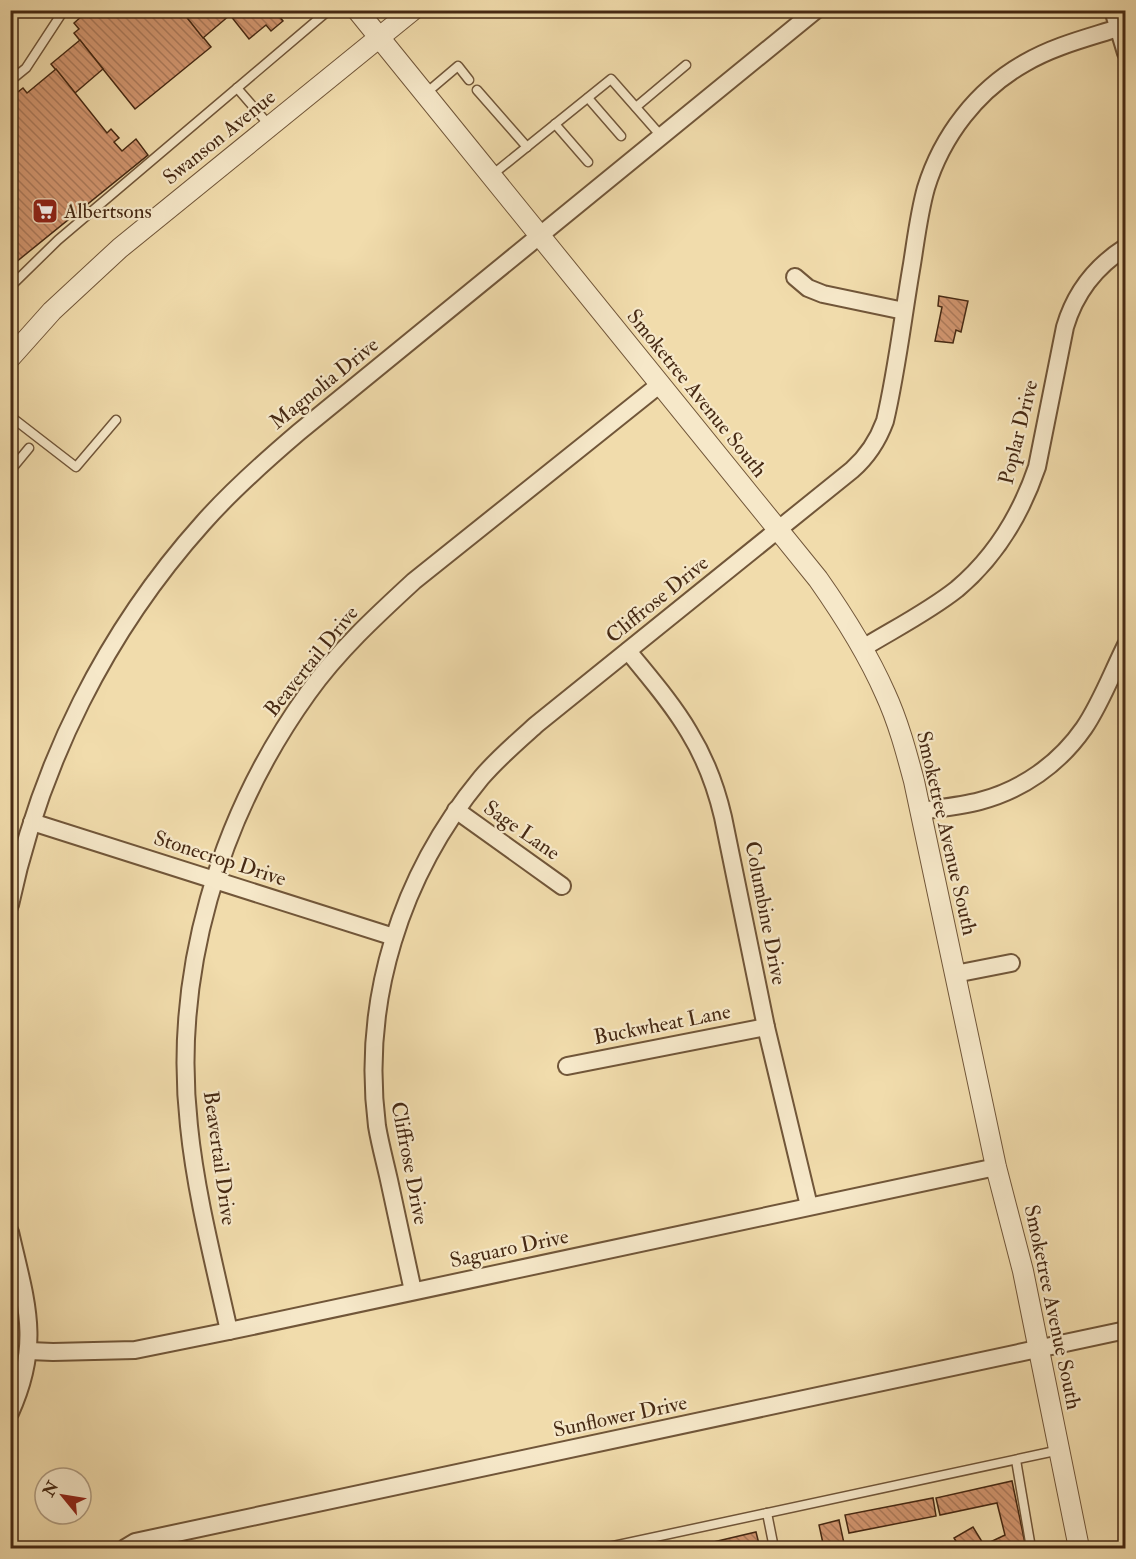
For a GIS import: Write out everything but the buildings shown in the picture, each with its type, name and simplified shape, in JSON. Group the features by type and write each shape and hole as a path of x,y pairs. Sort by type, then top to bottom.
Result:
{"street":[{"name":"Smoketree Avenue South","path":"357,10 818,579 844,616 886,695 902,737 914,781 996,1167 1023,1271 1079,1548"},
{"name":"Swanson Avenue","path":"10,358 52,311 120,248 413,10"},
{"name":"Magnolia Drive","path":"10,905 37,805 61,744 90,684 123,628 161,574 203,522 249,475 299,432 816,10"},
{"path":"1113,10 1125,53"},
{"name":"Cliffrose Drive","path":"413,1291 377,1128 374,1053 383,978 394,937 420,871 438,838 456,810 483,777 537,724 859,464 875,444 887,413 926,190 939,156 958,124 969,109 995,84 1025,63 1059,47 1118,28"},
{"name":"Poplar Drive","path":"862,648 922,613 957,589 987,559 1012,525 1037,467 1068,316 1090,277 1125,247"},
{"path":"795,277 808,288 823,294 904,311"},
{"name":"Beavertail Drive","path":"229,1331 195,1175 188,1124 186,1073 187,1022 193,972 214,880 234,825 255,779 280,734 341,652 376,615 414,581 660,385"},
{"path":"920,811 978,802 1019,786 1044,770 1066,750 1084,727 1125,645"},
{"name":"Columbine Drive","path":"628,651 682,721 700,751 718,794 766,1027 809,1206"},
{"name":"Sage Lane","path":"456,810 562,886"},
{"name":"Stonecrop Drive","path":"32,822 394,937"},
{"path":"955,974 1011,963"},
{"name":"Buckwheat Lane","path":"567,1066 766,1027"},
{"name":"Saguaro Drive","path":"29,1351 135,1350 996,1167"},
{"path":"10,1232 30,1325 29,1351 22,1385 10,1413"},
{"name":"Sunflower Drive","path":"125,1548 135,1542 1125,1330"}],"lane":[{"path":"10,81 26,68 66,10"},
{"path":"10,286 58,240 329,10"},
{"path":"636,107 686,65"},
{"path":"425,94 458,66 469,80"},
{"path":"491,176 611,79 662,137"},
{"path":"237,88 270,126"},
{"path":"477,90 526,147"},
{"path":"588,98 621,136"},
{"path":"555,124 588,162"},
{"path":"10,416 76,467 116,420"},
{"path":"10,471 29,448"},
{"path":"604,1548 1060,1450"},
{"path":"1016,1460 1031,1548"},
{"path":"767,1513 774,1548"}],"place":[{"name":"Albertsons","path":"45,211"}]}
